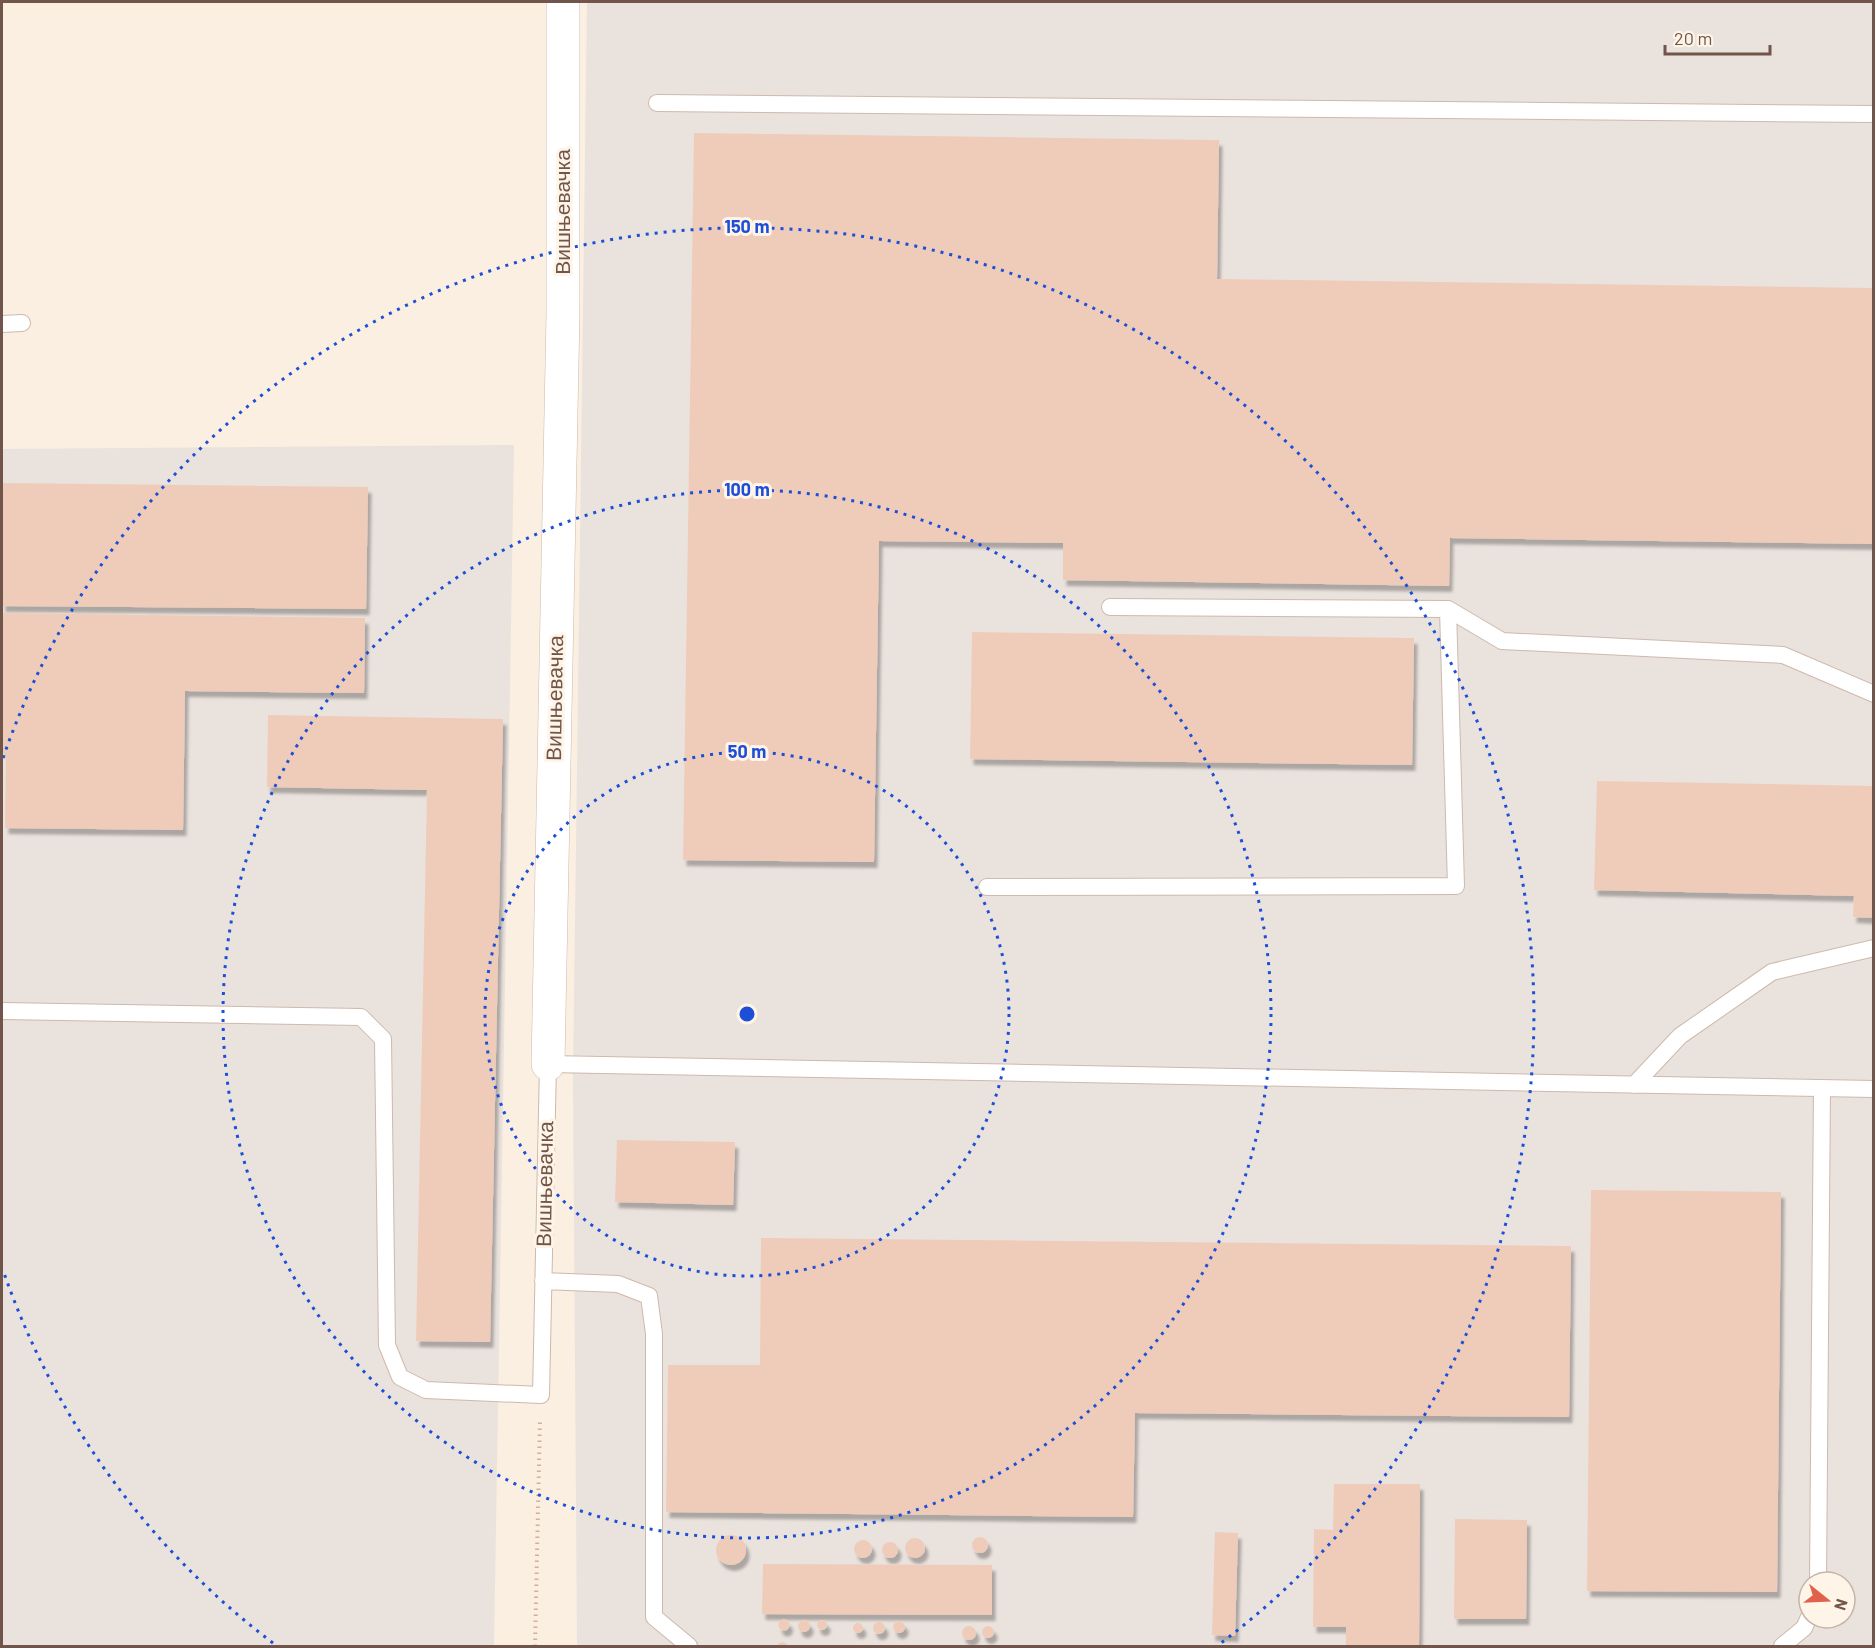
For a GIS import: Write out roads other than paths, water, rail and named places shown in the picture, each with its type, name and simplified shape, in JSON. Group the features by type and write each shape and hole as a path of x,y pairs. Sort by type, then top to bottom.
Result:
{"street":[{"name":"Вишњевачка","path":"548,1064 563,325 563,2"}],"lane":[{"path":"657,103 1874,114"},
{"path":"2,324 22,323"},
{"path":"1110,607 1448,609 1502,641 1783,655 1874,694"},
{"path":"987,887 1456,885 1448,609"},
{"path":"1634,1085 1680,1036 1772,972 1874,948"},
{"name":"Вишњевачка","path":"2,1011 361,1017 383,1039 387,1345 400,1377 426,1390 541,1395 548,1064"},
{"path":"548,1064 1874,1089"},
{"path":"1818,1570 1822,1088"},
{"path":"543,1281 618,1284 649,1296 654,1334 654,1617 689,1647"},
{"path":"1782,1647 1802,1630"}]}
